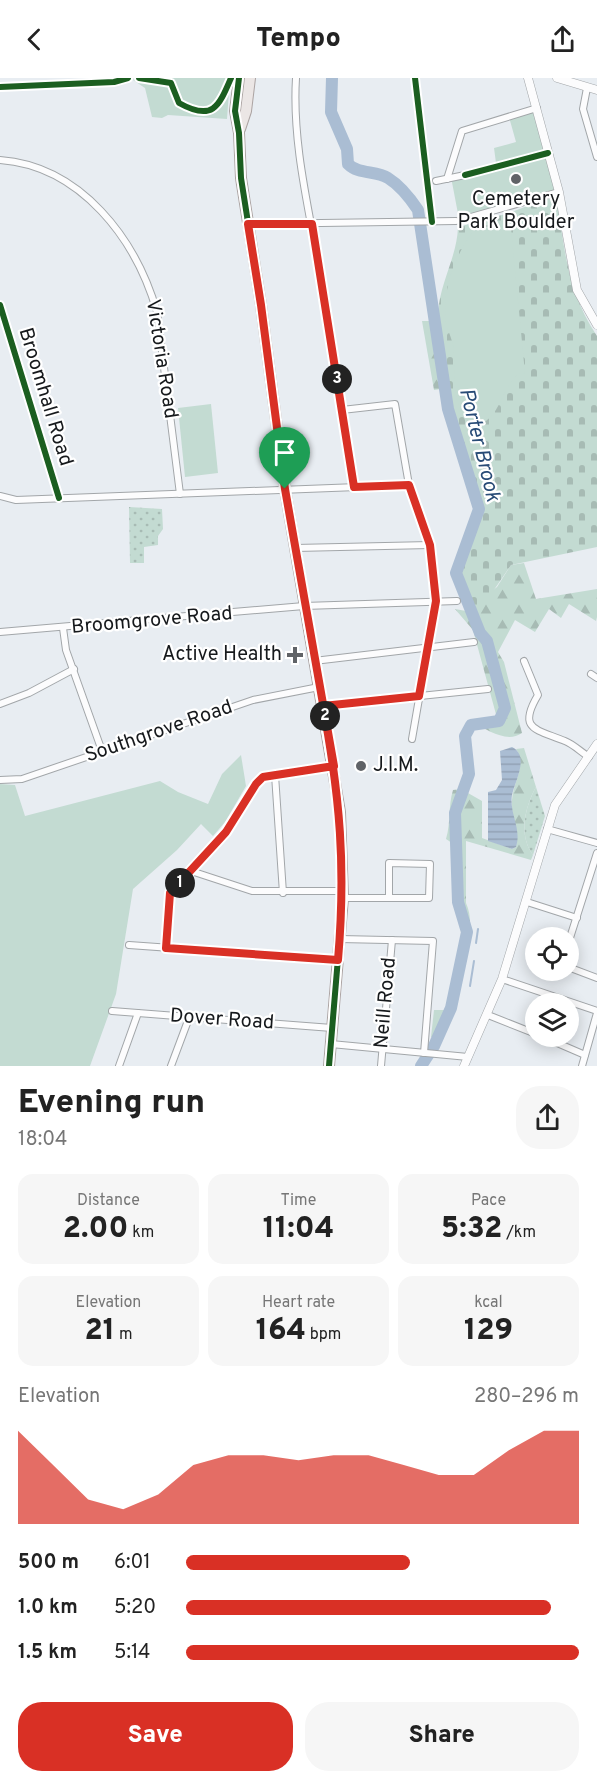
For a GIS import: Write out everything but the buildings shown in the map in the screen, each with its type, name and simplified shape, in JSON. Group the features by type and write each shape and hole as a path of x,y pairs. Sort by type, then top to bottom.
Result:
{"main road":[{"path":"239,78 235,111 240,133 241,178 263,316 285,489 334,766 340,812 343,895 329,1066"},
{"path":"240,133 246,111 250,78"}],"street":[{"path":"0,87 114,82 128,78"},
{"path":"296,78 295,116 320,273"},
{"path":"415,78 429,222"},
{"path":"528,78 559,192 577,290 597,325"},
{"path":"557,78 597,90"},
{"path":"587,88 583,109 597,157"},
{"path":"447,179 462,131 537,108"},
{"name":"Victoria Road","path":"0,160 29,164 74,188 107,216 133,250 157,312 180,494"},
{"path":"436,181 465,174"},
{"path":"464,219 559,192"},
{"path":"248,224 456,221"},
{"path":"325,303 354,487"},
{"name":"Broomhall Road","path":"0,305 59,498"},
{"path":"342,410 394,403 409,485 430,545 436,601 412,739"},
{"path":"0,496 16,500 409,485"},
{"path":"295,548 430,545"},
{"name":"Broomgrove Road","path":"0,632 304,606 457,601"},
{"path":"63,628 66,650 102,751"},
{"path":"314,661 474,642"},
{"path":"524,661 538,695 528,712 529,722 534,729 556,740 564,740 589,757"},
{"path":"0,704 29,693 74,669"},
{"name":"Southgrove Road","path":"0,780 22,779 253,700 319,687"},
{"path":"323,706 488,689"},
{"path":"464,1066 502,979 555,805 597,744"},
{"path":"166,948 170,893 226,832 256,784 263,777 334,766"},
{"path":"275,775 283,893"},
{"path":"547,829 597,843"},
{"path":"574,927 597,853"},
{"path":"191,871 252,891 389,898 429,898 430,864 389,863 389,898"},
{"path":"526,902 577,918"},
{"path":"340,939 433,940 425,1053"},
{"name":"Neill Road","path":"381,1066 392,940"},
{"path":"129,945 338,960"},
{"path":"579,971 597,978"},
{"path":"502,979 597,1012 582,1066"},
{"name":"Dover Road","path":"112,1011 332,1028"},
{"path":"119,1066 138,1013"},
{"path":"488,1014 525,1029"},
{"path":"171,1066 189,1018"},
{"path":"331,1044 468,1057"},
{"path":"566,1047 585,1055"}],"green space":[{"path":"135,78 230,78 227,119 168,115 162,118 152,117 145,88 133,80"},
{"path":"535,110 556,190 459,219 451,177 496,163 494,148 516,142 509,117"},
{"path":"556,195 568,268 579,302 597,336 597,547 511,565 485,603 466,611 456,584 457,571 479,509 454,423 438,313 439,302 455,249 458,227 509,213"},
{"path":"510,218 525,373 518,374 511,382 489,419 470,430 456,393 454,350 445,312 448,287 460,251 473,232"},
{"path":"422,321 430,321 441,389 434,390"},
{"path":"211,404 218,473 185,477 178,408"},
{"path":"129,507 162,509 163,529 158,536 158,545 144,547 144,563 130,563"},
{"path":"524,563 536,599 597,589 597,617 596,621 569,604 561,618 549,609 535,632 515,620 498,652 504,662 522,733 510,737 472,723 497,718 473,630 455,609 466,611 497,587 511,565"},
{"path":"524,748 536,787 526,812 524,830 528,847 533,855 531,860 466,841 466,903 470,918 469,933 453,1009 448,1010 463,926 456,904 452,843 446,839 453,790 461,789 482,801 482,838 512,849 516,847 512,805 520,761 516,749"},
{"path":"241,755 246,786 225,822 213,836 201,824 177,850 133,889 116,994 90,1066 0,1066 0,784 15,785 25,816 160,781 178,792 208,804 222,774"},
{"path":"536,787 545,816 533,855 528,847 524,830 526,812"},
{"path":"434,1010 448,1010 435,1037 431,1037"}],"water":[{"path":"512,747 520,756 521,762 512,795 517,840 516,847 512,849 488,841 488,792 496,790 502,780 500,751"}],"waterway":[{"name":"Porter Brook","path":"332,78 331,112 347,149 348,164 357,170 388,178 405,193 418,210 448,409 479,509 456,573 480,633 487,641 505,708 499,721 471,725 465,736 469,774 455,813 458,902 467,932 451,1008 434,1046 421,1066"},
{"path":"476,943 478,929"},
{"path":"470,986 474,961"}],"cycle path":[{"path":"0,87 114,82 128,78"},
{"path":"139,78 171,83 179,103 200,111 207,111 218,103 231,78"},
{"path":"239,78 235,111 239,133 241,178 261,305 285,489 340,812 343,898 329,1066"},
{"path":"415,78 432,222"},
{"path":"465,175 548,153"},
{"path":"0,305 59,498"}],"place":[{"name":"Cemetery Park Boulder","path":"516,179"},
{"name":"Active Health","path":"295,655"},
{"name":"J.I.M.","path":"361,766"}],"route":[{"path":"285,489 269,358 248,224 312,224 354,487 409,485 424,522 430,545 436,601 419,696 323,706 330,743 332,757 336,779 342,833 343,898 338,960 166,948 170,893 226,832 256,784 263,777 334,766 304,606 285,489"}]}
